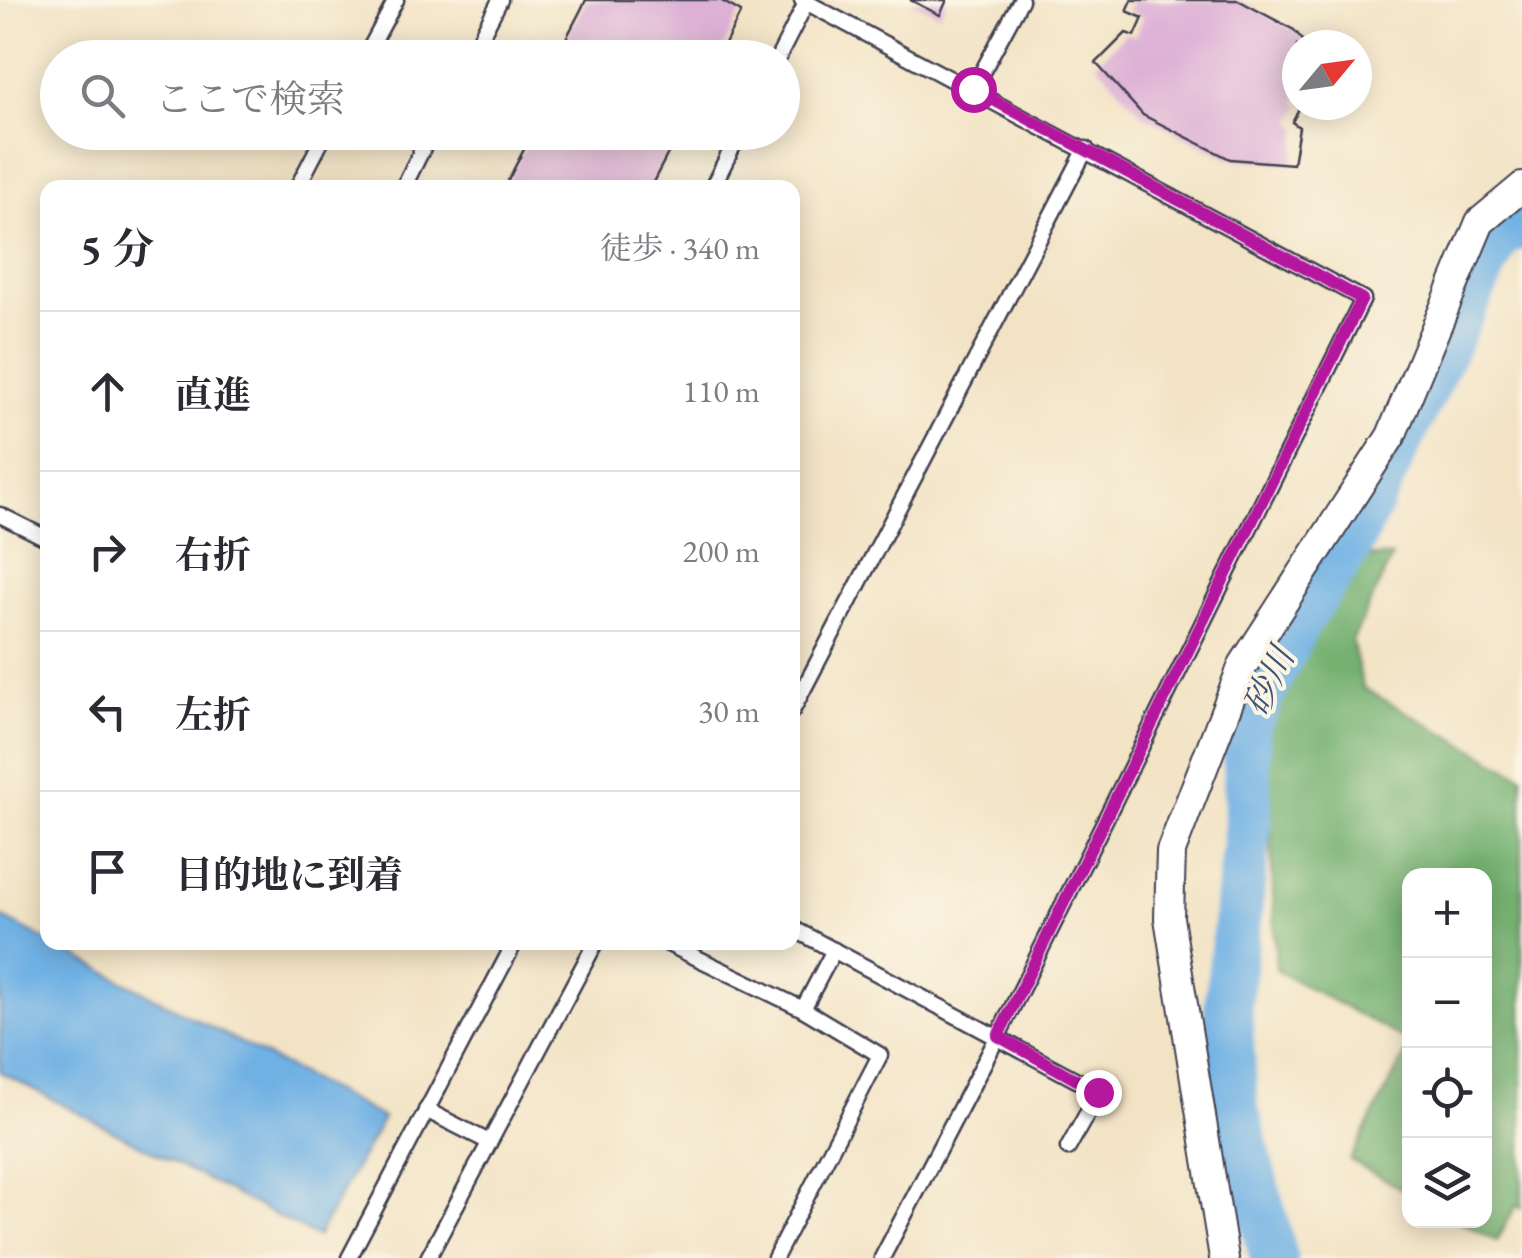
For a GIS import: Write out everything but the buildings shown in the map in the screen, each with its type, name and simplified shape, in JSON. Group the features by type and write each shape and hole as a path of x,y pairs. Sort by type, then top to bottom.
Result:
{"street":[{"path":"1224,1258 1169,918 1172,851 1243,665 1390,436 1480,222 1522,187"}],"lane":[{"path":"375,40 396,0"},
{"path":"479,40 500,0"},
{"path":"973,89 1021,0"},
{"path":"786,40 804,1 1086,148 1362,299 998,1036 882,1258"},
{"path":"800,697 1086,148"},
{"path":"301,180 317,150"},
{"path":"407,180 422,150"},
{"path":"716,180 731,150"},
{"path":"0,515 40,535"},
{"path":"800,932 1098,1092 1068,1148"},
{"path":"349,1258 511,950"},
{"path":"428,1258 592,950"},
{"path":"681,950 804,1009 880,1055 774,1258"},
{"path":"804,1009 834,950"},
{"path":"426,1110 489,1142"}],"green space":[{"path":"1362,556 1392,557 1352,641 1363,688 1522,776 1522,1208 1516,1206 1497,1241 1473,1228 1492,1228 1492,868 1402,868 1402,1038 1276,970 1266,711"},
{"path":"1402,1060 1402,1189 1350,1160"}],"water":[{"path":"0,916 40,937 40,950 64,950 383,1118 317,1237 0,1072"}],"waterway":[{"name":"砂川","path":"1274,1258 1234,1107 1228,1005 1248,822 1246,725 1297,621 1347,548 1499,233 1522,225"}],"route":[{"path":"973,89 1362,299 998,1036 1098,1092"}]}
